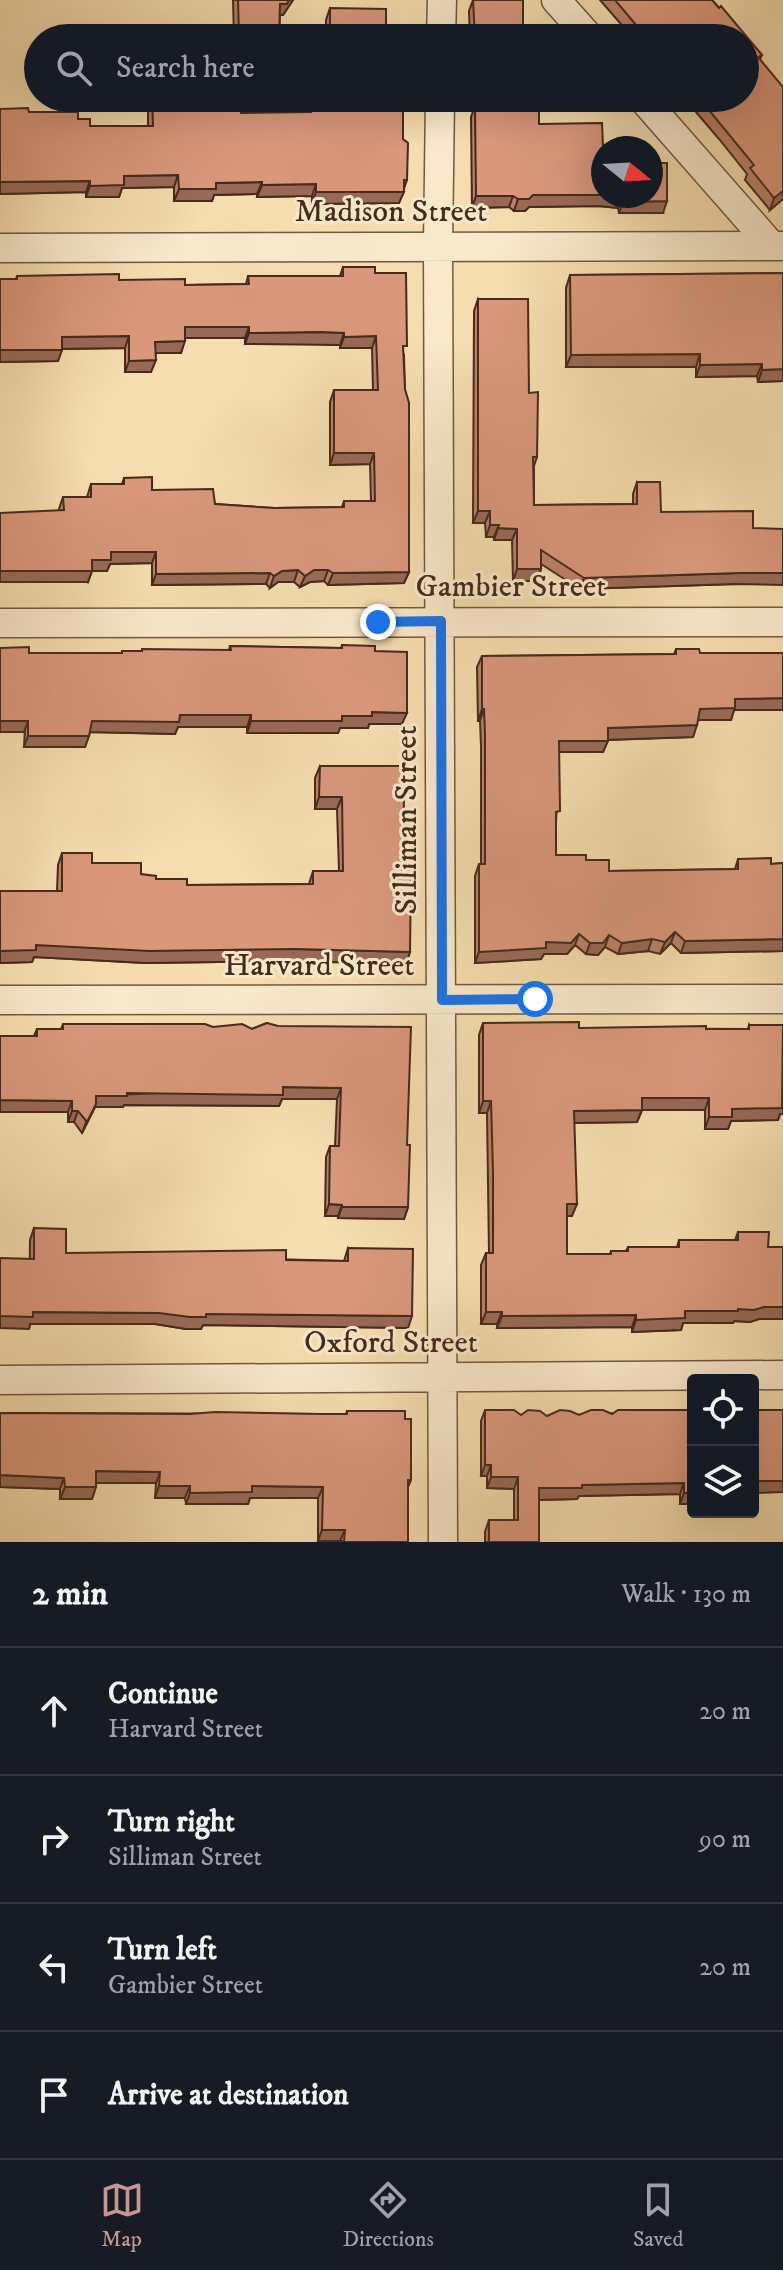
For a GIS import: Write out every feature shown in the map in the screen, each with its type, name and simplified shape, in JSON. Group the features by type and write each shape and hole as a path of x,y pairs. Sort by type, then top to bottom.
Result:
{"street":[{"path":"441,24 442,0"},
{"path":"556,0 577,24"},
{"name":"Silliman Street","path":"440,112 443,1542"},
{"path":"655,112 777,246"},
{"name":"Madison Street","path":"0,248 777,246"},
{"name":"Gambier Street","path":"0,623 783,622"},
{"name":"Harvard Street","path":"0,1000 783,999"},
{"name":"Oxford Street","path":"0,1380 783,1375"}],"building":[{"path":"238,0 289,0 287,4 280,4 279,24 239,24"},
{"path":"473,0 523,0 523,24 474,24"},
{"path":"615,0 712,0 736,24 635,24"},
{"path":"330,8 386,9 386,24 330,24"},
{"path":"759,58 783,87 783,191 774,198 750,168 754,165 710,112 759,112"},
{"path":"0,109 78,112 78,119 90,119 90,126 153,126 152,112 403,112 403,139 408,143 407,180 404,180 404,192 316,192 316,184 262,185 262,182 216,183 216,189 179,189 178,175 124,176 124,185 90,186 90,181 0,182"},
{"path":"475,112 539,112 539,124 602,123 603,136 591,136 591,195 533,195 529,199 476,196"},
{"path":"663,163 667,163 667,201 663,201"},
{"path":"343,267 375,267 375,273 406,273 407,346 403,346 405,389 409,403 409,572 333,573 314,570 305,576 298,570 282,571 274,576 270,573 156,574 156,552 111,552 111,560 92,560 92,571 0,571 0,513 64,510 63,497 91,497 91,484 124,484 124,478 152,477 152,490 213,489 215,504 274,508 344,507 344,501 375,501 374,453 334,453 334,390 378,390 376,336 344,337 344,333 321,332 249,333 249,327 185,327 185,341 155,342 156,360 129,361 129,336 62,337 62,350 0,350 0,279 119,274 119,280 185,279 185,285 249,284 248,276 343,276"},
{"path":"783,273 783,369 762,370 762,364 700,365 700,354 571,355 570,275"},
{"path":"478,299 528,299 529,393 538,392 537,457 533,457 534,505 637,504 637,482 660,482 661,512 753,511 753,528 783,529 783,573 584,578 541,550 541,569 517,569 517,529 490,525 490,511 478,511"},
{"path":"342,645 375,646 375,651 407,652 407,713 372,712 372,716 342,716 342,721 251,721 251,715 180,715 179,722 92,721 89,736 28,736 28,721 0,721 0,648 29,647 29,653 122,653 142,649 231,650 230,646 342,648"},
{"path":"676,649 699,649 700,653 783,653 783,698 735,699 735,708 700,709 697,725 608,728 608,741 559,741 560,811 556,812 556,855 586,855 586,860 609,860 609,871 738,869 738,859 771,858 771,864 783,863 783,939 685,941 675,932 665,942 652,939 622,943 609,935 603,943 590,943 579,934 571,943 546,942 546,948 479,952 479,864 485,864 482,656 676,654"},
{"path":"320,766 405,766 402,870 411,870 410,952 295,949 149,951 36,945 36,950 0,951 0,891 62,891 62,853 92,853 92,863 141,863 141,874 156,876 156,879 187,879 187,885 313,884 313,871 343,871 342,797 319,797"},
{"path":"579,1022 579,1028 706,1026 706,1029 749,1029 749,1025 783,1025 782,1108 732,1109 732,1117 709,1117 709,1098 642,1098 642,1110 574,1111 577,1204 567,1204 567,1254 611,1254 611,1251 628,1251 628,1247 679,1247 679,1240 738,1240 738,1232 769,1232 768,1247 783,1247 783,1307 685,1311 685,1318 636,1320 636,1315 502,1316 502,1312 486,1312 486,1253 493,1253 493,1172 491,1101 483,1101 483,1023"},
{"path":"267,1023 278,1026 411,1027 408,1207 342,1207 329,1204 330,1146 339,1146 341,1088 283,1087 283,1095 127,1093 127,1096 96,1096 96,1104 87,1122 78,1111 72,1111 72,1101 0,1100 0,1036 37,1036 37,1029 63,1029 63,1024 205,1024 213,1027 242,1024 252,1029"},
{"path":"34,1228 66,1229 66,1253 286,1250 286,1260 348,1261 348,1248 413,1249 412,1316 206,1314 206,1317 190,1317 159,1313 33,1312 33,1317 0,1316 0,1258 34,1259"},
{"path":"485,1410 514,1410 521,1415 528,1410 540,1411 547,1416 560,1410 579,1415 591,1410 612,1414 618,1410 687,1410 687,1493 684,1493 684,1483 539,1488 539,1542 489,1542 489,1520 518,1520 518,1477 491,1477 491,1465 485,1465"},
{"path":"759,1410 783,1410 783,1481 759,1481"},
{"path":"347,1411 405,1411 405,1419 411,1419 408,1542 344,1542 345,1530 322,1530 323,1487 252,1486 252,1492 190,1493 190,1486 159,1486 160,1472 96,1471 96,1487 65,1487 64,1478 0,1475 0,1413 347,1414"}],"route":[{"path":"378,622 441,621 442,1000 535,999"}]}
